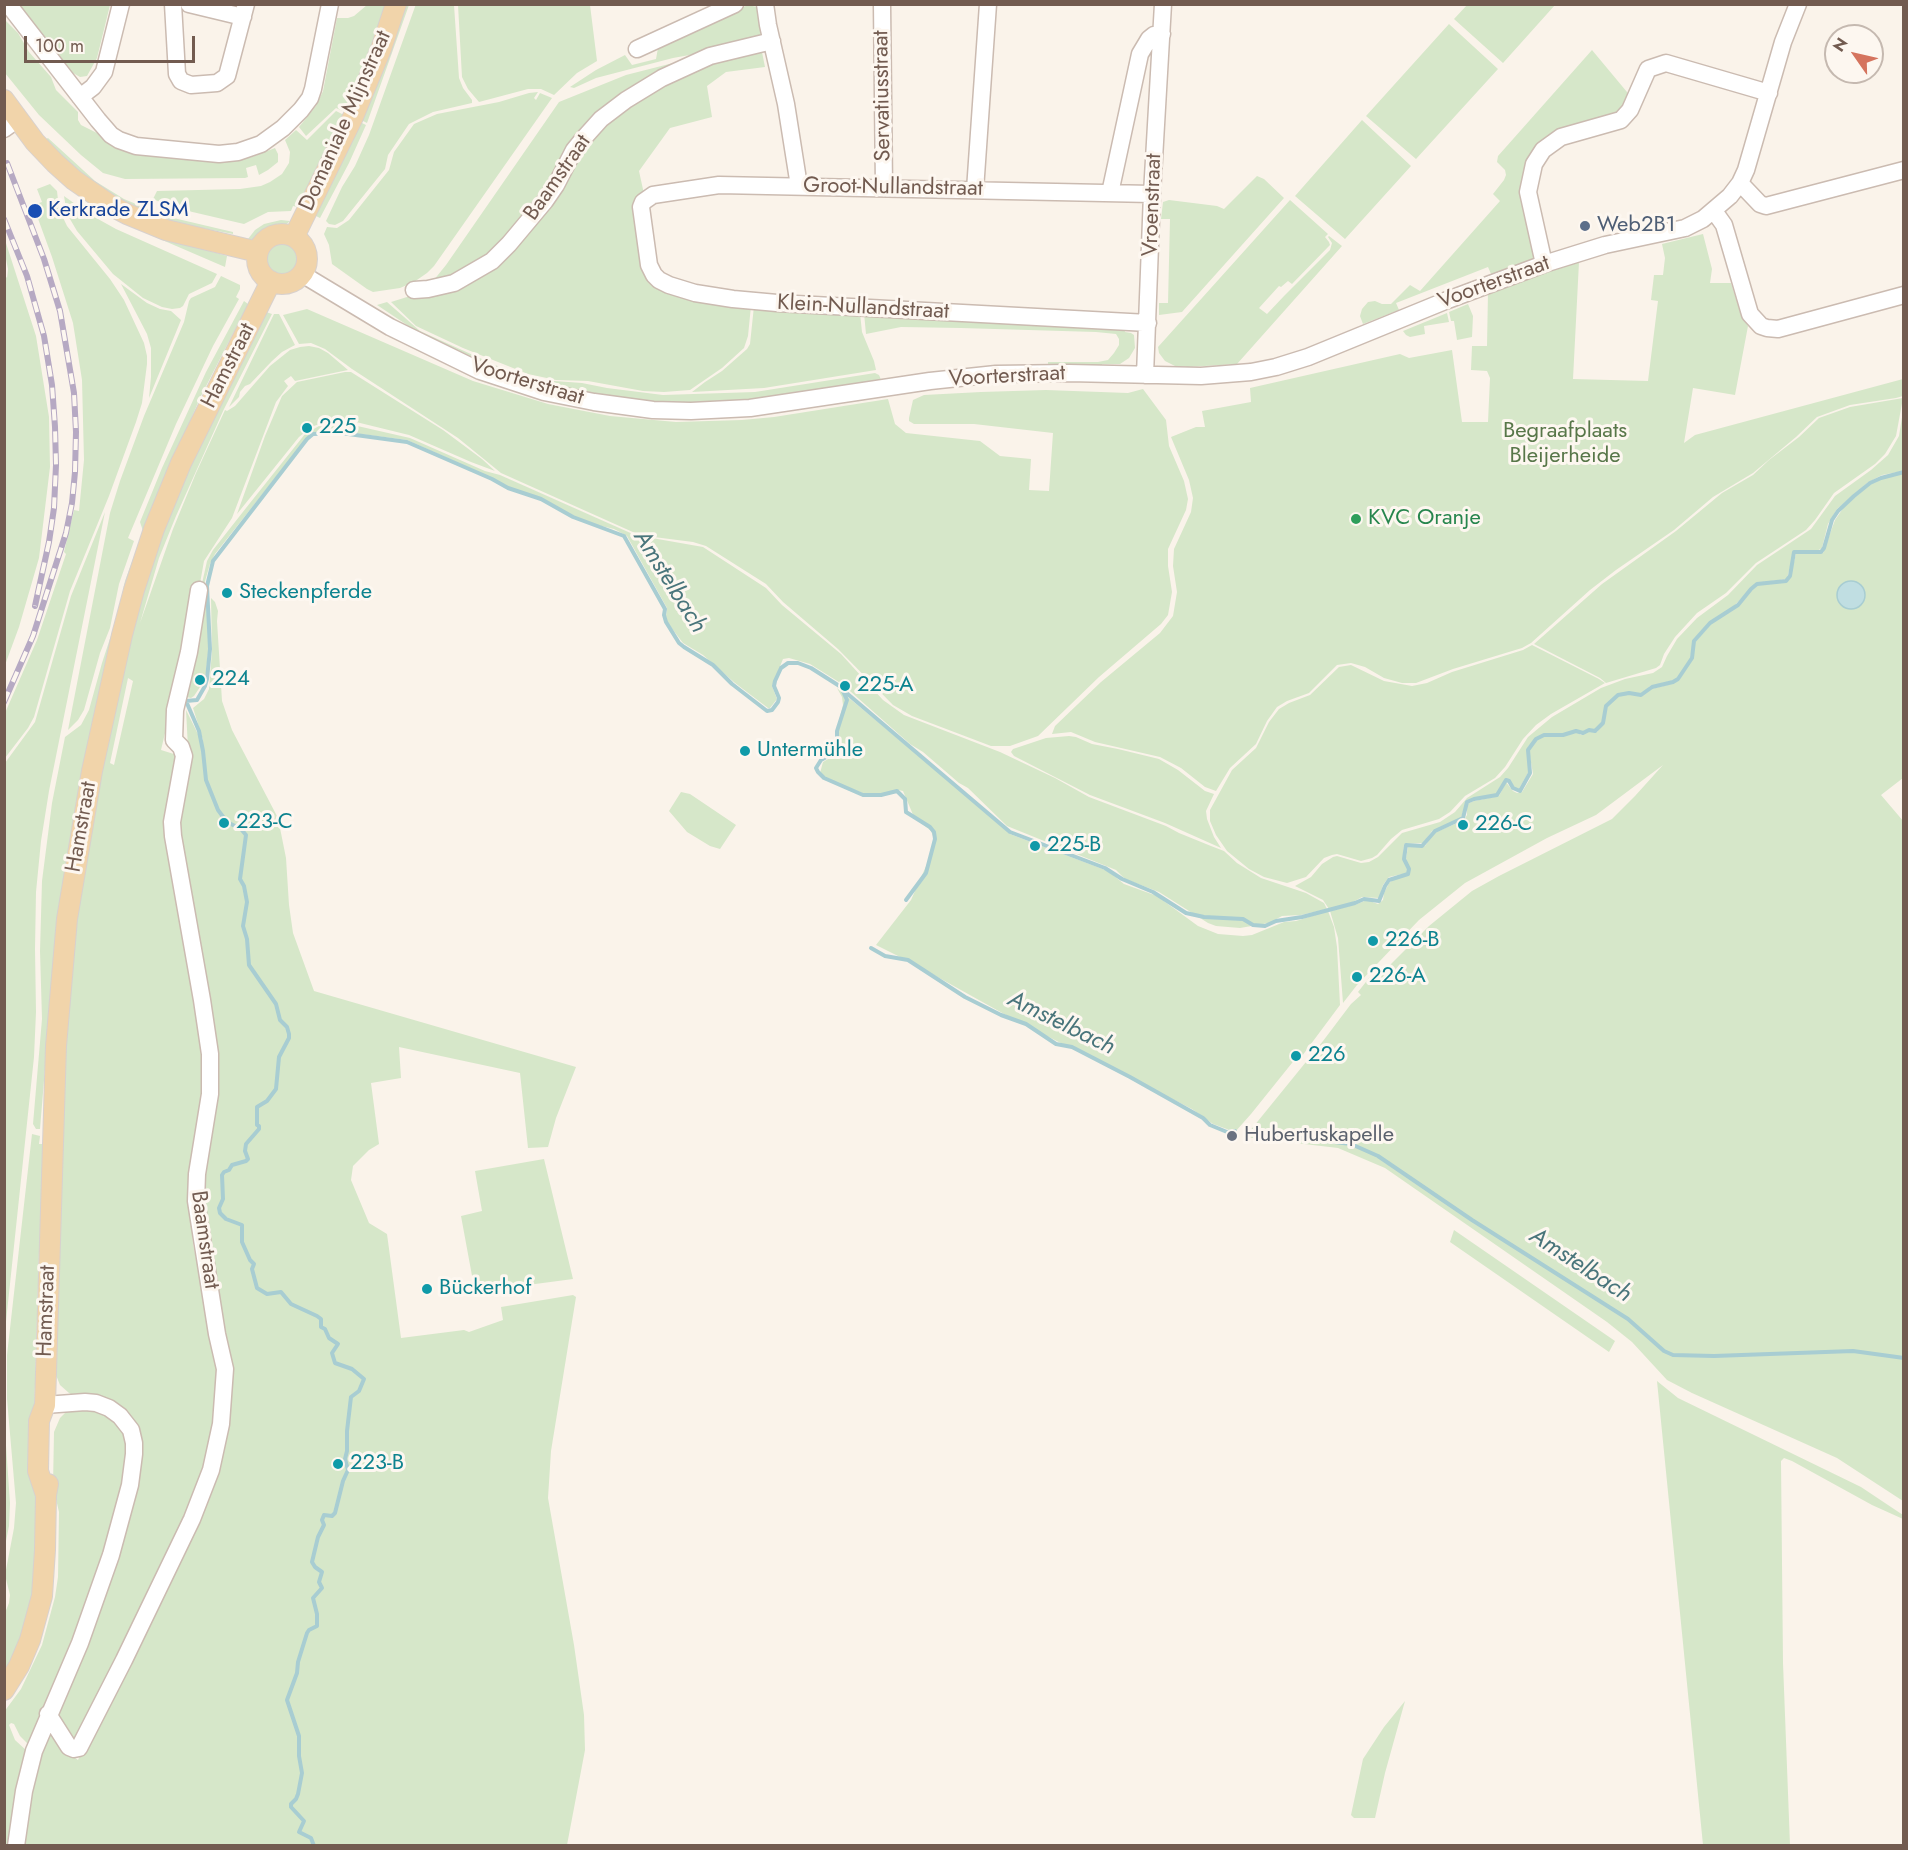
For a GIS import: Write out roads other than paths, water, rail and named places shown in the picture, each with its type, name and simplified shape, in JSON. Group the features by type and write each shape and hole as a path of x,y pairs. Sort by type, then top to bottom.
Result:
{"main road":[{"name":"Domaniale Mijnstraat","path":"294,237 353,117 381,49 396,4"},
{"path":"4,100 11,124 68,175 118,210 166,230 258,252"},
{"path":"282,234 294,237 300,241 307,254 303,274 288,284 271,282 261,272 257,259 258,252 270,238 282,234"},
{"name":"Hamstraat","path":"4,1690 30,1640 42,1596 46,1495 38,1471 39,1421 45,1405 54,1092 60,983 67,919 92,771 126,619 154,529 181,463 271,282"}],"street":[{"path":"8,4 111,135 127,143 167,150 219,154 252,148 261,144 294,119 310,98 330,4"},
{"path":"80,97 93,87 104,72 121,4"},
{"path":"173,4 177,74 181,81 190,85 217,83 225,79 229,72 245,11 189,4"},
{"path":"637,49 735,4"},
{"path":"765,4 771,42 786,104 799,186"},
{"name":"Servatiusstraat","path":"882,4 884,188"},
{"path":"975,190 988,4"},
{"name":"Vroenstraat","path":"1145,375 1163,4"},
{"path":"1798,4 1783,42 1752,151 1740,183 1760,204 1770,206 1904,170"},
{"name":"Vroenstraat","path":"1110,193 1140,54 1149,39 1154,35 1162,34"},
{"name":"Baamstraat","path":"414,290 454,283 492,261 545,201 574,150 601,119 626,100 662,78 710,56 771,42"},
{"path":"1544,264 1528,192 1534,164 1543,150 1561,137 1621,120 1630,110 1648,69 1666,63 1769,93"},
{"name":"Voorterstraat","path":"303,274 390,327 469,366 515,384 618,406 653,410 734,410 978,376 1069,373 1217,375 1276,367 1308,357 1445,301 1544,264 1605,245 1685,228 1714,211 1740,183"},
{"name":"Groot-Nullandstraat","path":"641,207 643,202 653,195 728,185 1152,194"},
{"name":"Klein-Nullandstraat","path":"641,207 649,265 654,274 658,280 695,293 777,303 1148,323"},
{"path":"1714,211 1724,225 1750,314 1761,326 1778,329 1904,295"},
{"name":"Baamstraat","path":"48,1714 69,1747 79,1748 192,1520 211,1470 221,1424 225,1369 217,1334 196,1201 196,1174 210,1094 210,1054 172,822 184,756 181,747 174,740 174,710 189,652 199,590"},
{"path":"16,1845 29,1767 48,1714 80,1643 111,1555 130,1485 134,1454 134,1443 130,1430 120,1416 109,1408 96,1402 45,1405"}],"water":[{"path":"1851,581 1861,585 1865,595 1861,605 1851,609 1841,605 1837,595 1841,585"}],"waterway":[{"name":"Amstelbach","path":"186,701 197,700 207,679 210,649 207,586 213,561 307,439 313,434 341,433 407,442 508,488 541,499 573,517 624,536 665,609 666,622 679,643 713,665 732,684 767,711 772,710 778,702 775,681 781,668 788,663 798,663 811,668 841,687 847,700 837,731 837,749 821,760 816,768 824,778 863,795 881,795 897,791 905,799 906,812 934,832 935,839 926,873 906,900"},
{"path":"843,690 1010,832 1105,868 1122,879 1153,892 1186,913 1204,917 1243,919 1253,925 1265,926 1276,921 1302,917 1364,899 1379,901 1389,880 1408,874 1409,869 1404,859 1406,845 1422,846 1435,831 1463,818 1467,802 1497,795 1506,780 1513,788 1520,791 1530,773 1528,750 1536,739 1544,735 1595,731 1603,723 1606,706 1618,695 1629,693 1641,695 1652,687 1678,679 1692,658 1694,641 1710,623 1738,605 1757,584 1786,581 1790,576 1794,552 1821,552 1832,520 1854,496 1870,483 1904,472"},
{"path":"186,701 199,731 206,780 218,810 227,822 241,829 246,835 240,879 247,902 243,926 247,939 249,965 276,1004 280,1020 287,1027 289,1034 279,1057 276,1089 267,1101 257,1107 259,1129 246,1144 245,1151 248,1159 232,1165 222,1175 223,1199 219,1208 220,1213 226,1219 242,1225 242,1242 254,1264 252,1269 257,1288 267,1294 281,1292 291,1304 321,1319 321,1327 325,1329 329,1338 338,1344 332,1353 335,1363 352,1369 364,1379 359,1391 351,1397 345,1459 348,1470 335,1513 332,1516 324,1515 322,1520 324,1525 318,1537 312,1562 322,1572 319,1582 322,1588 313,1598 317,1626 307,1633 297,1673 287,1700 299,1736 302,1773 298,1794 291,1807 304,1821 299,1832 311,1838 314,1846"},
{"name":"Amstelbach","path":"871,948 885,956 908,960 965,997 1001,1015 1026,1024 1056,1044 1072,1047 1130,1077 1203,1118 1210,1125 1227,1132 1235,1131"},
{"name":"Amstelbach","path":"1252,1132 1351,1144 1378,1156 1472,1220 1628,1319 1664,1351 1673,1355 1714,1356 1853,1351 1904,1358"}],"railway":[{"path":"4,702 33,636 66,533 72,503 76,432 74,393 60,311 44,259 7,163"},
{"path":"4,219 27,276 44,336 52,385 56,465 54,508 35,606"}],"place":[{"name":"Kerkrade ZLSM","path":"35,211"},
{"name":"Web2B1","path":"1585,226"},
{"name":"225","path":"307,428"},
{"name":"KVC Oranje","path":"1356,519"},
{"name":"Steckenpferde","path":"227,593"},
{"name":"224","path":"200,680"},
{"name":"225-A","path":"845,686"},
{"name":"Untermühle","path":"745,751"},
{"name":"223-C","path":"224,823"},
{"name":"226-C","path":"1463,825"},
{"name":"225-B","path":"1035,846"},
{"name":"226-B","path":"1373,941"},
{"name":"226-A","path":"1357,977"},
{"name":"226","path":"1296,1056"},
{"name":"Hubertuskapelle","path":"1232,1136"},
{"name":"Bückerhof","path":"427,1289"},
{"name":"223-B","path":"338,1464"}],"park label":[{"name":"Begraafplaats Bleijerheide","path":"1565,444"}]}
